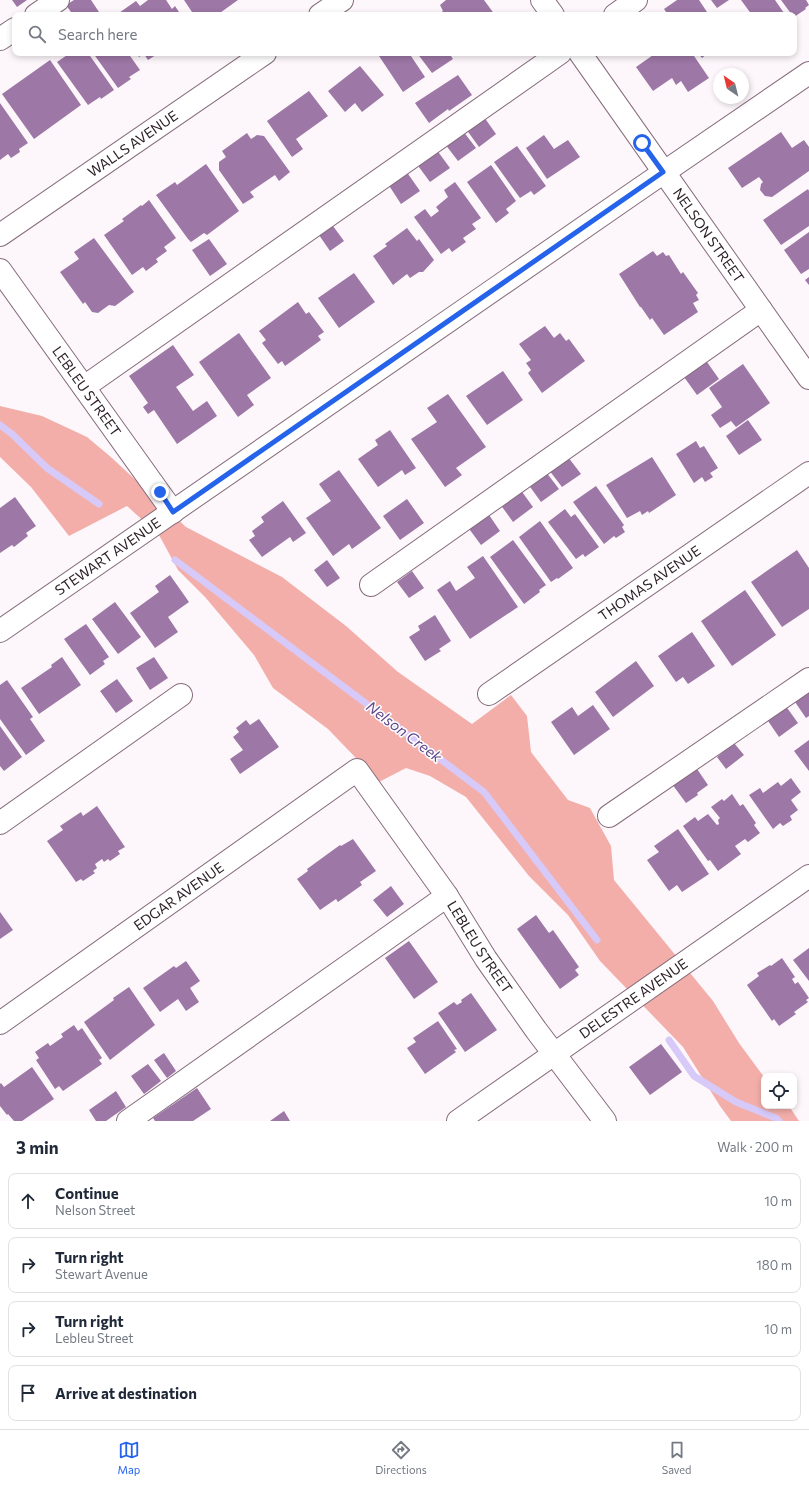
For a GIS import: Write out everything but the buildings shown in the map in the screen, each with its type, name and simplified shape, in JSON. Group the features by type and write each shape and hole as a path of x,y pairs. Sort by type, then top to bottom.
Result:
{"street":[{"path":"40,12 58,0"},
{"path":"324,12 342,0"},
{"path":"542,0 551,12"},
{"path":"619,12 636,0"},
{"path":"0,39 12,31"},
{"name":"WALLS AVENUE","path":"0,235 261,56"},
{"path":"84,387 556,56"},
{"name":"NELSON STREET","path":"582,56 809,378"},
{"name":"STEWART AVENUE","path":"0,631 663,172 806,82"},
{"name":"LEBLEU STREET","path":"0,270 173,512"},
{"path":"371,585 761,310"},
{"name":"THOMAS AVENUE","path":"489,694 809,473"},
{"path":"609,816 809,679"},
{"path":"0,823 181,695"},
{"name":"LEBLEU STREET","path":"357,770 447,896 486,959 605,1121"},
{"name":"EDGAR AVENUE","path":"0,1023 357,770"},
{"name":"DELESTRE AVENUE","path":"458,1121 809,876"},
{"path":"128,1121 447,896"}],"shaded area":[{"path":"0,406 42,416 87,437 112,458 186,527 282,577 346,626 398,672 472,724 511,695 527,716 531,752 568,800 590,808 611,846 614,880 713,1001 739,1043 761,1073 761,1109 791,1109 799,1121 731,1121 683,1047 600,961 568,915 529,876 466,797 430,776 406,768 379,782 328,729 273,688 254,655 205,597 178,570 159,535 127,506 69,536 31,487 0,457"}],"waterway":[{"name":"Nelson Creek","path":"0,425 12,434 47,468 99,504"},
{"name":"Nelson Creek","path":"175,560 484,792 597,940"},
{"name":"Nelson Creek","path":"669,1040 694,1076 736,1102 776,1118 779,1121"}],"route":[{"path":"160,492 173,512 663,172 642,143"}]}
